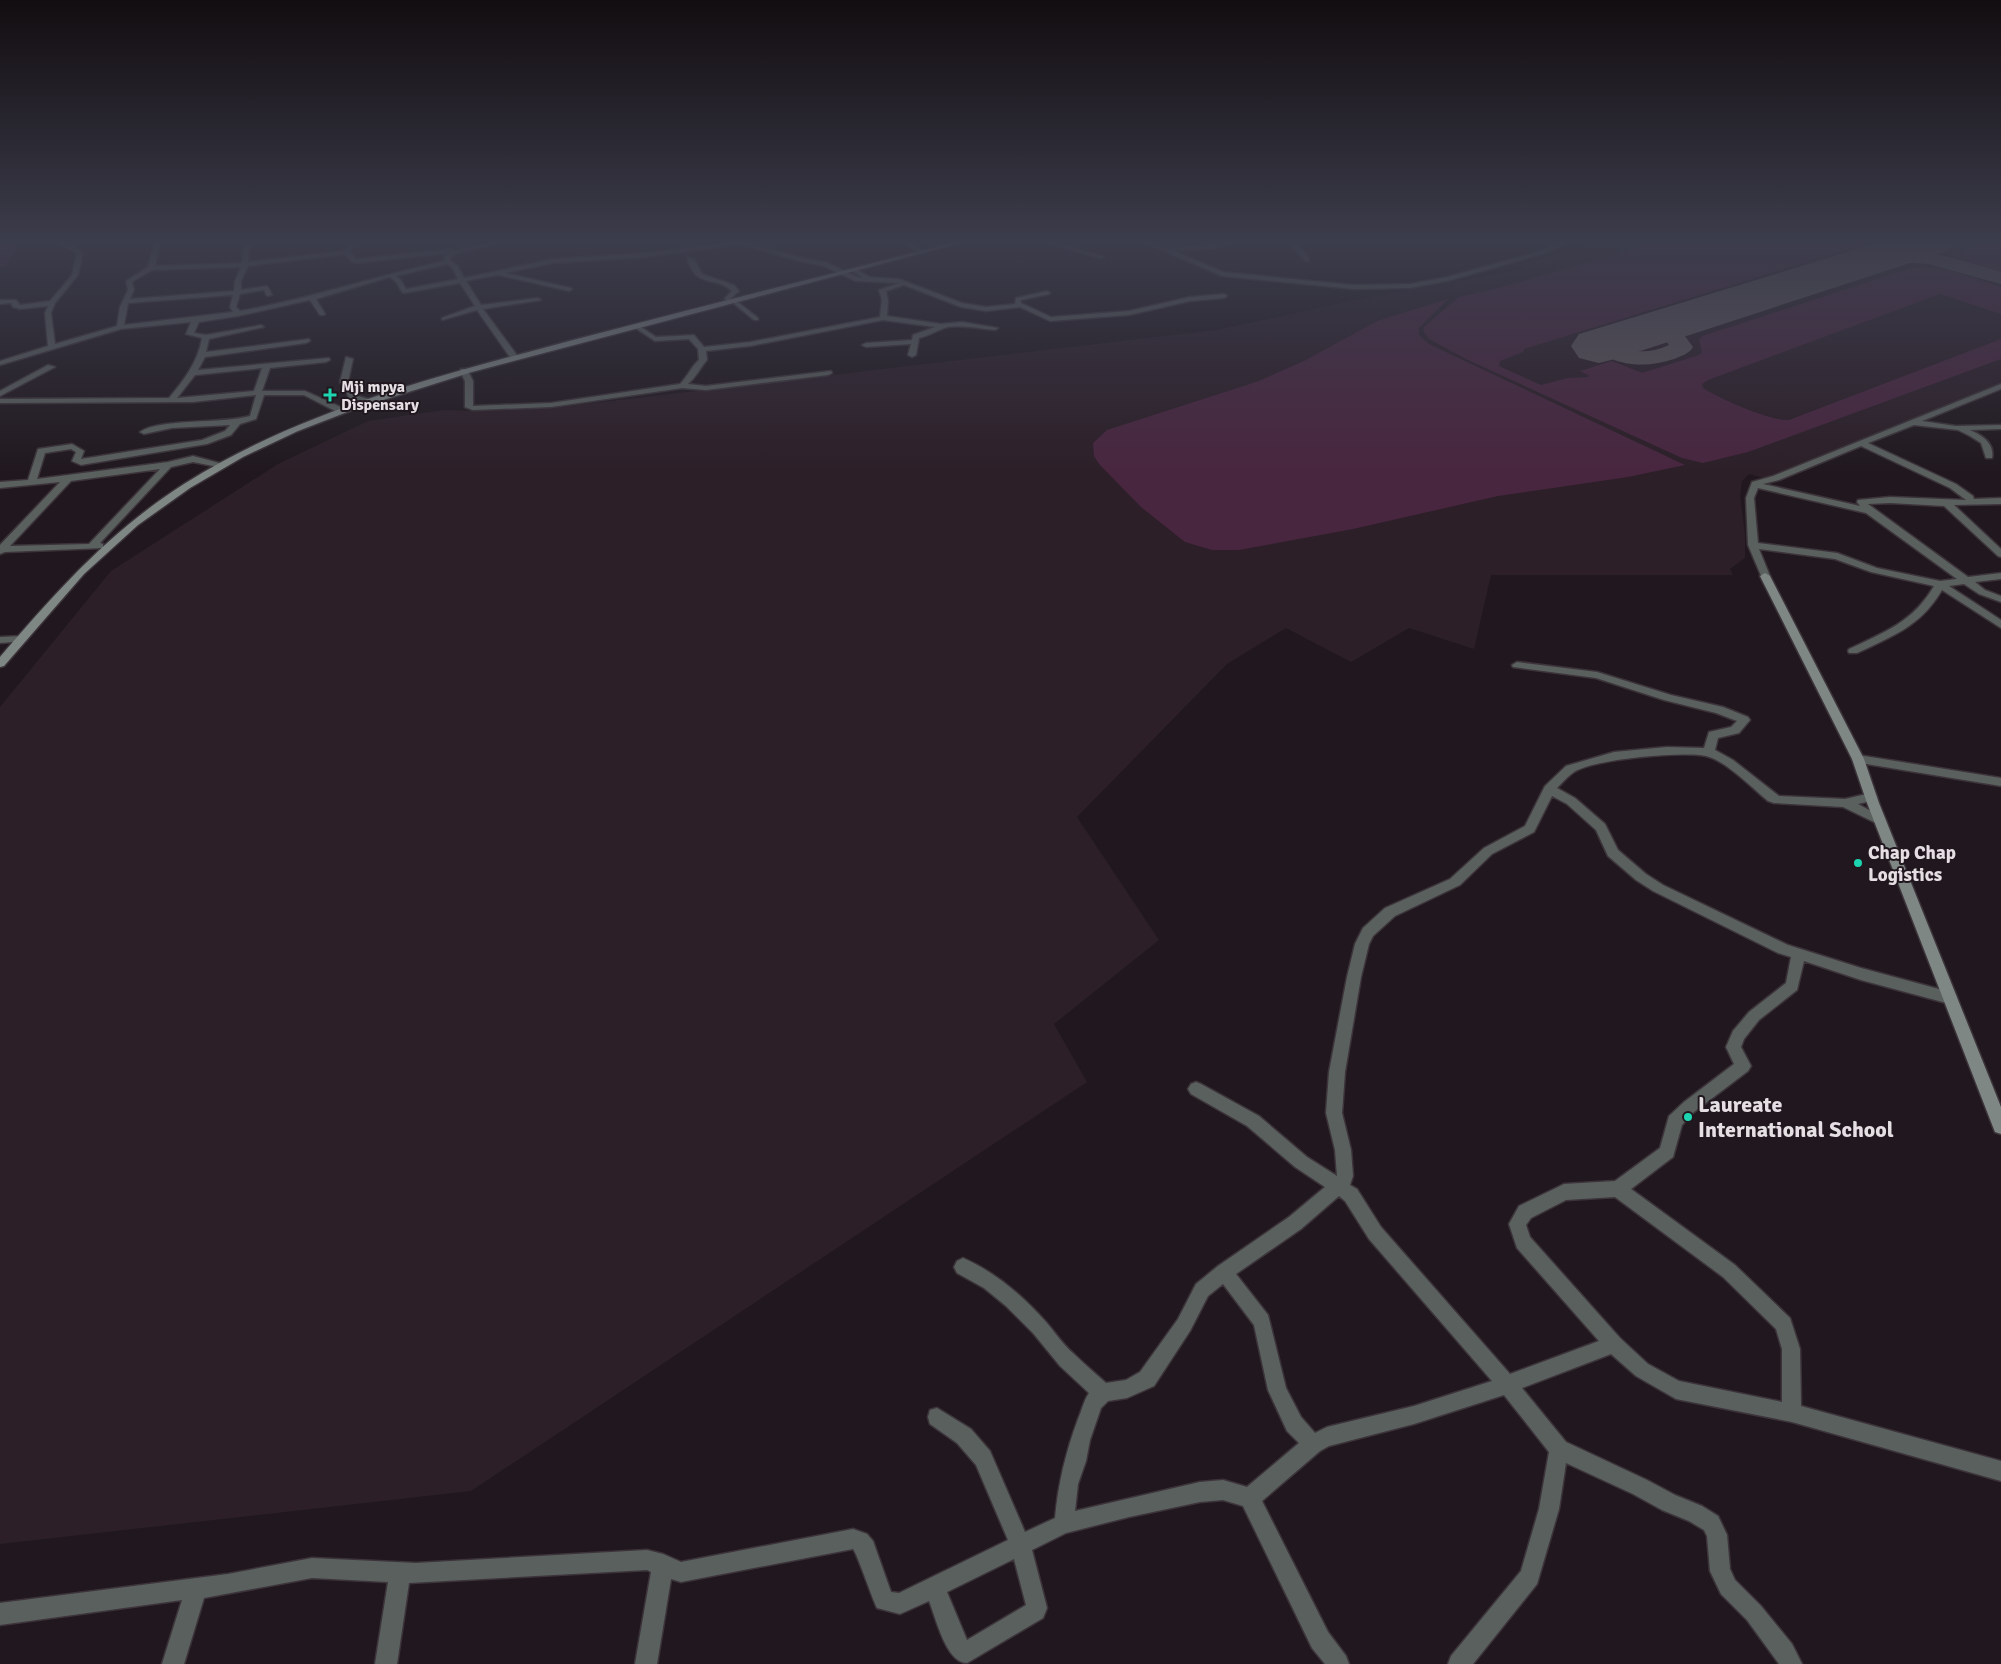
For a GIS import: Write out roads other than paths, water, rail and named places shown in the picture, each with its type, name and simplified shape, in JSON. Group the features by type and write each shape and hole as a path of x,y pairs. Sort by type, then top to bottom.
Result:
{"main road":[{"path":"0,664 106,546 170,498 223,465 272,439 365,401 464,371 669,318"},
{"path":"1765,576 1858,759 1880,821 2001,1127"}],"street":[{"path":"49,318 52,348"},
{"path":"120,328 122,318"},
{"path":"0,363 120,328 212,318"},
{"path":"259,347 262,336 260,318"},
{"path":"444,319 448,318"},
{"path":"487,318 515,358"},
{"path":"702,350 750,344 883,318 941,326 962,324 995,328"},
{"path":"958,318 962,324"},
{"path":"1044,318 1074,318"},
{"path":"196,320 190,330 190,334 206,337 261,327"},
{"path":"636,326 655,339 690,337 702,350 703,360 696,367 692,377 682,386"},
{"path":"912,355 916,337 932,332 941,326"},
{"path":"171,400 193,373 206,337"},
{"path":"201,355 306,341"},
{"path":"866,345 916,342"},
{"path":"349,359 344,382 349,387 352,396 365,401"},
{"path":"193,373 326,360"},
{"path":"144,432 172,426 237,422 253,417 267,365"},
{"path":"0,394 52,367"},
{"path":"464,371 469,381 469,407 473,408 550,405 682,386 706,388 828,373"},
{"path":"1765,576 1753,545 1750,498 1756,482 1775,479 1807,464 1917,423 2001,386"},
{"path":"0,401 192,400 259,393 305,393 340,410"},
{"path":"31,483 40,452 45,450 72,446 80,451 76,461 80,462 204,442 228,432 237,422"},
{"path":"1917,423 1956,428 2001,427"},
{"path":"1956,428 1982,438 1987,444 1990,456"},
{"path":"193,459 204,442"},
{"path":"1863,444 1953,486 1970,500"},
{"path":"0,485 68,479 168,465 193,459 223,465"},
{"path":"92,546 168,465"},
{"path":"1,549 68,479"},
{"path":"1754,485 1869,511"},
{"path":"1970,500 1972,485"},
{"path":"2001,501 1970,500 1946,503 1890,500 1861,502 1869,511 1968,580 1982,592 2001,599"},
{"path":"1946,503 2001,554"},
{"path":"1753,545 1818,552 1837,556 1874,570 1940,584 2001,576"},
{"path":"1,549 106,546"},
{"path":"1940,584 2001,624"},
{"path":"1854,651 1918,615 1927,606 1940,584"},
{"path":"0,640 22,639"},
{"path":"1517,665 1597,675 1668,698 1719,710 1744,720 1734,730 1713,735 1709,752"},
{"path":"1064,1524 1068,1484 1076,1461 1080,1440 1094,1402 1104,1393 1117,1389 1127,1389 1147,1379 1184,1325 1202,1290 1224,1272 1295,1223 1343,1183 1343,1150 1334,1113 1337,1072 1354,977 1362,944 1368,932 1390,912 1455,882 1488,851 1530,829 1549,789 1570,769 1614,756 1667,751 1709,752 1729,764 1772,798 1778,800 1845,802 1871,797"},
{"path":"1858,759 2001,781"},
{"path":"1549,789 1571,801 1601,827 1613,853 1641,877 1716,917 1783,949 1861,974 1950,998"},
{"path":"1845,802 1880,821"},
{"path":"1798,954 1792,986 1754,1016 1738,1035 1734,1047 1743,1066 1689,1107 1675,1121 1667,1152 1618,1189 1564,1192 1525,1212 1517,1224 1524,1242 1614,1344 1642,1370 1676,1390 1792,1414 2001,1471"},
{"path":"1196,1090 1214,1098 1253,1121 1277,1144 1351,1195 1375,1233 1508,1385 1559,1449 1640,1487 1669,1504 1695,1513 1711,1523 1717,1535 1720,1571 1728,1587 1754,1613 1791,1664"},
{"path":"1618,1189 1729,1271 1784,1324 1791,1349 1792,1414"},
{"path":"963,1267 990,1282 1012,1300 1056,1346 1066,1360 1104,1393"},
{"path":"1224,1272 1262,1321 1277,1390 1294,1424 1313,1444"},
{"path":"1250,1498 1313,1444 1327,1437 1414,1415 1508,1385 1614,1344"},
{"path":"935,1588 960,1650 967,1652 1038,1608 1020,1544 983,1458 964,1436 937,1417"},
{"path":"1459,1664 1530,1577 1549,1508 1559,1449"},
{"path":"0,1614 196,1588 312,1568 400,1573 648,1560 682,1572 853,1539 860,1541 866,1548 872,1572 884,1600 900,1604 1064,1524 1200,1492 1223,1490 1250,1498 1320,1640 1338,1664"},
{"path":"646,1664 663,1564"},
{"path":"386,1664 400,1573"},
{"path":"172,1664 196,1588"}],"place":[{"name":"Mji mpya Dispensary","path":"330,395"},
{"name":"Chap Chap Logistics","path":"1858,863"},
{"name":"Laureate International School","path":"1688,1117"}]}
